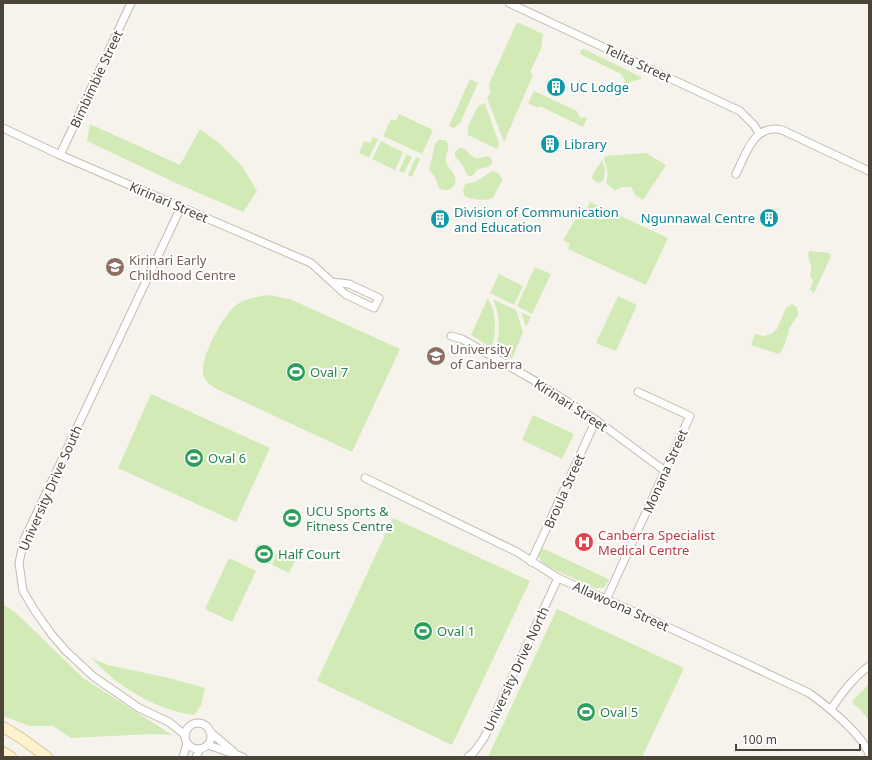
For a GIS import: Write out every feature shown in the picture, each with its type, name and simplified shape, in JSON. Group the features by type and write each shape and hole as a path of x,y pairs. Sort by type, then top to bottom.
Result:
{"main road":[{"path":"3,728 21,738 47,757"},
{"path":"3,752 11,757"}],"street":[{"name":"Bimbimbie Street","path":"60,155 131,3"},
{"name":"Telita Street","path":"509,3 740,111 754,125 759,133"},
{"name":"Kirinari Street","path":"3,128 60,155 311,264 345,294 374,308 379,298 349,284 332,282"},
{"path":"736,174 753,141 759,133 775,128 869,171"},
{"name":"University Drive South","path":"181,207 24,540 19,563 23,591 26,598 52,635 66,651 94,677 113,691 139,708 169,722 185,735"},
{"name":"Kirinari Street","path":"451,336 462,339 535,381 596,420 665,471"},
{"name":"Monana Street","path":"606,600 690,416 638,392"},
{"name":"Broula Street","path":"531,562 596,420"},
{"name":"Allawoona Street","path":"364,478 517,552 558,578 657,622 809,693 831,709 868,750"},
{"name":"University Drive North","path":"468,757 474,752 484,738 558,578"},
{"path":"831,709 848,685 869,666"},
{"name":"University Drive South","path":"169,722 190,726"},
{"path":"183,757 187,743 185,735 190,726 196,723 204,724 210,732 240,756"},
{"path":"187,743 193,748 200,749 208,745 210,740 210,732"},
{"path":"208,745 240,756"},
{"path":"196,757 200,749"}],"green space":[{"path":"517,22 543,34 541,49 530,72 533,75 504,142 487,98 490,93 489,84"},
{"path":"584,49 641,77 641,79 624,84 625,80 621,74 580,54 581,50"},
{"path":"470,79 478,83 460,123 454,128 449,126"},
{"path":"534,91 577,111 580,118 587,118 583,127 540,106 538,108 528,103"},
{"path":"485,103 499,144 497,149 468,135 468,126 478,106"},
{"path":"399,114 433,130 422,154 383,136 391,119 396,121"},
{"path":"90,124 180,165 200,129 220,144 242,166 257,191 243,212 178,184 87,141"},
{"path":"373,137 378,139 369,158 359,153 364,141 370,143"},
{"path":"438,140 445,140 448,145 446,161 456,181 453,187 448,190 439,188 435,177 429,170 435,144"},
{"path":"381,141 403,152 395,170 372,159"},
{"path":"460,148 465,149 476,158 489,156 492,160 492,164 488,167 478,169 472,176 469,176 455,156 455,152"},
{"path":"646,153 666,165 643,200 635,195 631,187 622,187 615,191 606,183 607,171 604,159 606,156"},
{"path":"407,154 412,157 404,173 399,171"},
{"path":"416,157 420,159 412,177 408,175"},
{"path":"602,160 605,168 604,180 599,183 592,178"},
{"path":"492,171 499,174 502,180 493,198 479,200 465,196 463,192 465,184 475,182"},
{"path":"590,202 668,238 646,285 568,249 570,244 563,240 575,220 583,216"},
{"path":"809,251 829,253 831,256 814,293 810,289 813,281 810,275 811,268 808,257"},
{"path":"535,267 551,274 532,314 517,306"},
{"path":"499,274 523,286 514,305 490,293"},
{"name":"Oval 7","path":"269,295 292,300 400,349 352,452 220,391 210,384 204,377 204,361 208,350 219,328 231,310 236,305 244,301"},
{"path":"618,296 637,305 616,351 596,343"},
{"path":"488,298 493,310 495,322 492,348 471,335"},
{"path":"493,299 516,310 523,332 512,359 495,349 499,324"},
{"path":"792,304 797,307 798,315 790,327 783,349 779,354 751,345 755,334 763,336 771,334 777,329 786,308"},
{"path":"521,312 531,317 526,327"},
{"name":"Oval 6","path":"151,394 270,448 236,522 118,468"},
{"path":"533,415 574,434 562,459 522,440"},
{"name":"Oval 1","path":"393,518 530,581 452,745 317,681"},
{"name":"Half Court","path":"258,544 275,552 270,564 253,556"},
{"path":"542,548 609,580 604,588 594,588 549,567 543,563 539,557 538,552 540,553"},
{"name":"Half Court","path":"277,552 295,561 289,573 272,565"},
{"path":"229,558 256,571 232,622 205,609"},
{"path":"3,605 15,612 83,678 172,735 151,734 71,738 53,726 30,726 3,716"},
{"name":"Oval 5","path":"557,609 684,668 642,757 488,757"},
{"path":"91,658 108,665 169,678 205,688 201,705 194,715 174,711 155,704 119,683"},
{"path":"868,685 869,721 861,710 853,704 853,700"}],"place":[{"name":"UC Lodge","path":"556,87"},
{"name":"Library","path":"550,144"},
{"name":"Ngunnawal Centre","path":"769,218"},
{"name":"Division of Communication and Education","path":"440,219"},
{"name":"Kirinari Early Childhood Centre","path":"115,267"},
{"name":"University of Canberra","path":"436,356"},
{"name":"Oval 7","path":"296,372"},
{"name":"Oval 6","path":"194,458"},
{"name":"UCU Sports & Fitness Centre","path":"292,518"},
{"name":"Canberra Specialist Medical Centre","path":"584,542"},
{"name":"Half Court","path":"264,554"},
{"name":"Oval 1","path":"423,631"},
{"name":"Oval 5","path":"586,712"}]}
